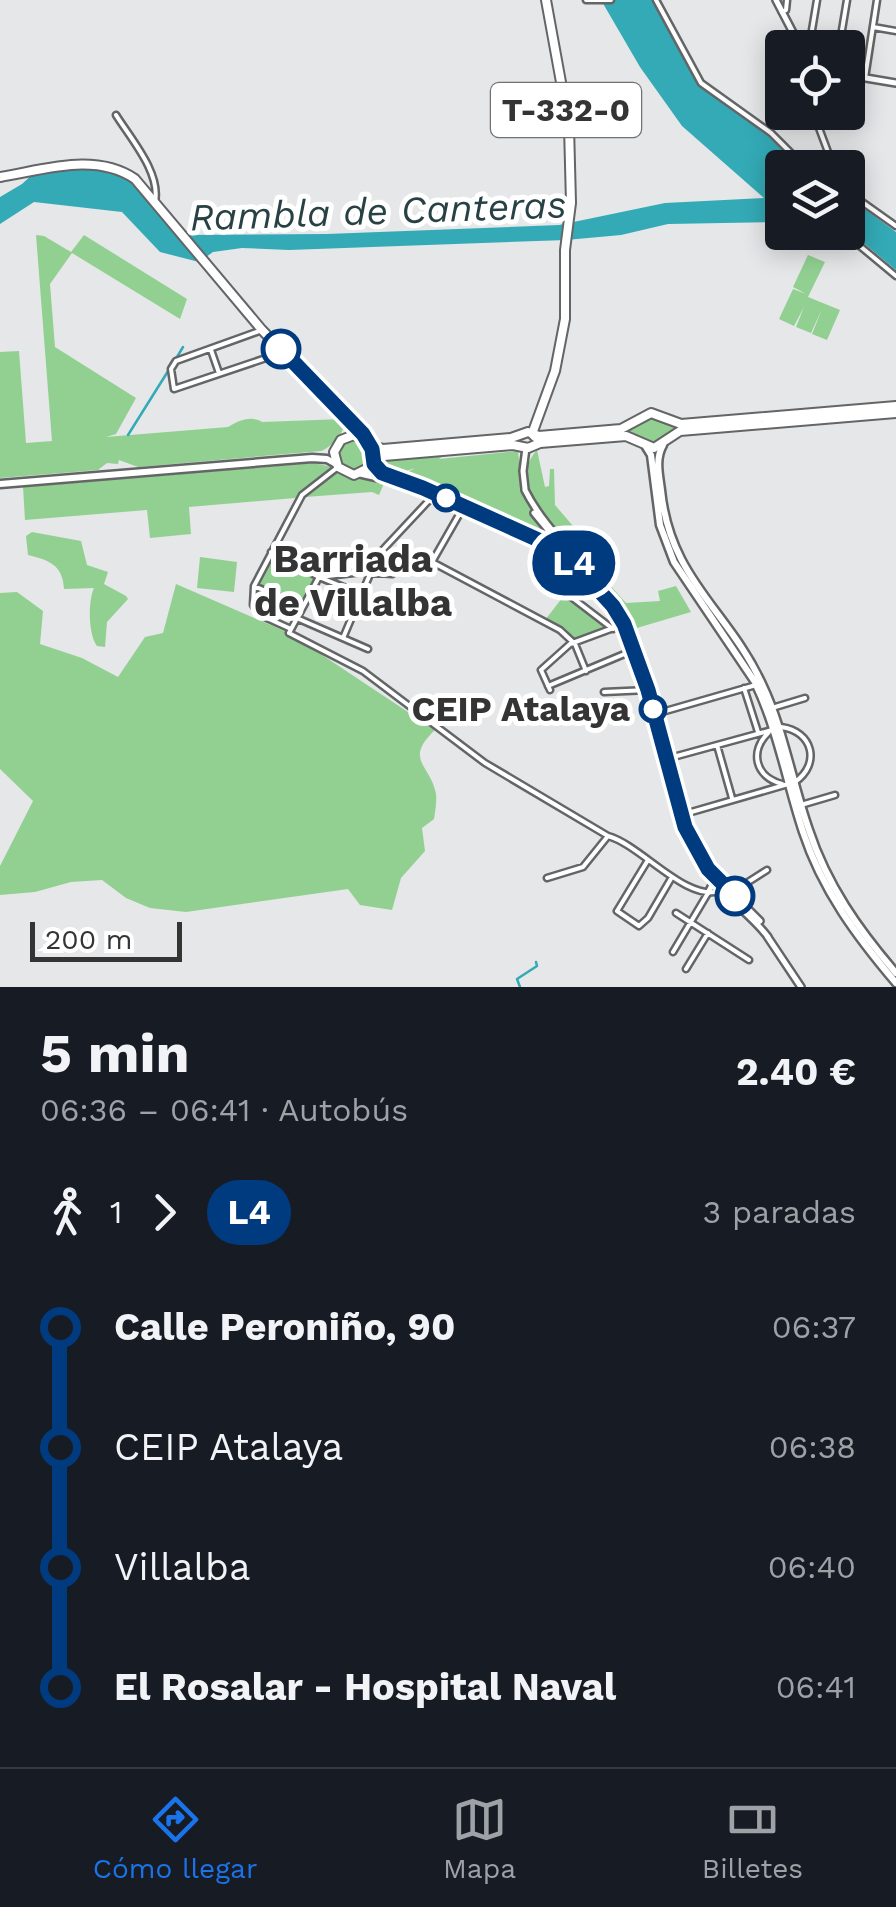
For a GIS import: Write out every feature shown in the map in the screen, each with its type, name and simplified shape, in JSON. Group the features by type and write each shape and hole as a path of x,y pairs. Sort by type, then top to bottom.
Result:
{"main road":[{"name":"T-332-0","path":"528,434 559,353 567,300 571,146 546,0"},
{"path":"0,177 67,166 105,166 135,180 262,330 344,412 369,443 373,460"},
{"path":"344,437 358,436 383,449 621,429 650,413 681,424 896,409"},
{"path":"0,484 312,458 327,459 348,474 360,474 373,460 416,453 622,436 642,444 665,442 680,431 896,409"},
{"path":"312,458 326,454 344,437 350,424 344,412"},
{"path":"664,418 670,430 658,456 662,496 675,549 690,578 752,665 772,708 822,877 852,927 896,982"},
{"path":"639,420 635,431 652,457 660,525 675,565 755,683 776,728"},
{"path":"528,434 528,446"},
{"path":"335,447 337,466"},
{"path":"792,783 806,832 827,874 848,912 896,974"}],"street":[{"path":"586,0 611,0"},
{"path":"656,0 701,83 771,133 788,150"},
{"path":"776,0 792,30"},
{"path":"782,12 788,0"},
{"path":"812,30 817,0"},
{"path":"843,30 847,0"},
{"path":"877,0 865,78 896,83"},
{"path":"873,27 896,31"},
{"path":"116,115 149,169 158,190 155,202"},
{"path":"865,204 896,226"},
{"path":"865,250 896,276"},
{"path":"262,330 176,361 172,369 174,388 272,356 278,346"},
{"path":"211,350 219,373"},
{"path":"528,446 522,471 532,509 563,551 613,606"},
{"path":"373,460 380,471 394,479"},
{"path":"337,466 302,494 271,552 254,586 253,605 260,615 374,680 485,762 608,836 625,840 672,876 708,894 721,891"},
{"path":"360,474 394,479 435,493 563,551 588,572"},
{"path":"525,490 536,511 588,572 624,624 648,690 681,816 713,883 752,916 801,987"},
{"path":"362,572 435,493"},
{"path":"432,562 464,506"},
{"path":"546,544 551,536"},
{"path":"271,552 392,607"},
{"path":"342,638 380,553"},
{"path":"319,577 362,572 392,574 408,565 432,562 553,626 574,644 586,671"},
{"path":"290,631 319,577"},
{"path":"254,586 303,608"},
{"path":"566,593 613,629"},
{"path":"310,598 354,614"},
{"path":"297,618 368,650"},
{"path":"624,624 570,644 541,670 549,688 634,650"},
{"path":"654,715 755,683"},
{"path":"744,688 758,733"},
{"path":"604,692 648,690"},
{"path":"772,708 805,698"},
{"path":"776,728 760,740 756,762 769,780 792,783"},
{"path":"666,760 776,728 796,731 810,746 810,766 792,783 681,816"},
{"path":"717,745 732,800"},
{"path":"801,805 835,795"},
{"path":"685,827 721,891 744,904"},
{"path":"547,878 583,866 608,836"},
{"path":"648,860 617,911 639,926 648,918 672,876"},
{"path":"707,868 757,916 768,937"},
{"path":"731,893 768,870"},
{"path":"673,952 713,883"},
{"path":"676,913 749,960"},
{"path":"686,969 708,933"}],"green space":[{"path":"36,235 71,252 84,235 187,299 180,319 72,253 50,284 55,347 136,398 116,434 106,437 228,427 249,419 344,419 341,433 321,451 138,467 119,460 118,464 107,463 98,470 0,478 0,352 19,351 26,443 52,441"},
{"path":"808,255 825,262 808,297 840,310 827,340 812,334 822,309 811,333 796,327 804,307 794,326 779,319 793,289 806,294 793,287"},
{"path":"644,415 681,424 680,431 654,448 635,439 577,440 625,428"},
{"path":"351,435 376,448 446,454 439,459 518,451 523,496 549,539 443,490 402,481 415,468 406,471 401,481 382,473 373,462 365,471 342,472 334,450"},
{"path":"537,450 545,487 549,486 550,469 554,469 555,505 585,540 568,546 534,501 527,475"},
{"path":"314,463 332,467 295,498 189,507 191,534 150,538 147,510 25,520 23,487"},
{"path":"337,472 347,478 385,481 379,495 372,492 305,497"},
{"path":"32,532 81,541 87,565 108,572 104,584 128,599 107,622 105,647 97,646 92,634 90,609 94,588 64,589 54,565 28,555 26,536"},
{"path":"200,557 237,562 234,592 197,588"},
{"path":"273,557 314,578 308,595 299,602 259,584"},
{"path":"591,564 626,603 660,601 658,591 676,586 691,612 630,630 615,603 587,569"},
{"path":"176,584 289,633 435,730 420,756 436,794 434,819 422,828 425,851 401,878 392,910 360,905 348,889 186,912 150,908 126,898 102,880 0,895 0,866 33,801 0,769 0,593 17,592 43,611 40,644 82,658 118,677 145,637 163,633"},
{"path":"566,593 611,626 578,640 545,620"}],"water":[{"path":"601,0 656,0 707,89 782,150 765,150 765,222 668,224 621,235 566,240 289,250 242,248 213,252 199,262 160,252 122,212 34,202 0,224 0,197 36,171 80,165 130,176 183,235 559,225 665,203 764,198 682,126 640,67"},
{"path":"865,209 896,232 896,270 865,244"}],"waterway":[{"path":"174,362 183,347"},
{"path":"128,435 170,368"},
{"path":"520,987 517,979 537,966 536,962"}],"bus line":[{"name":"L4","path":"281,349 363,434 372,449 374,464 382,473 563,551 609,601 624,624 641,670 685,827 708,869 735,896"}],"place":[{"name":"CEIP Atalaya","path":"653,709"}],"district":[{"name":"Barriada de Villalba","path":"353,581"}],"water label":[{"name":"Rambla de Canteras","path":"378,211"}]}
